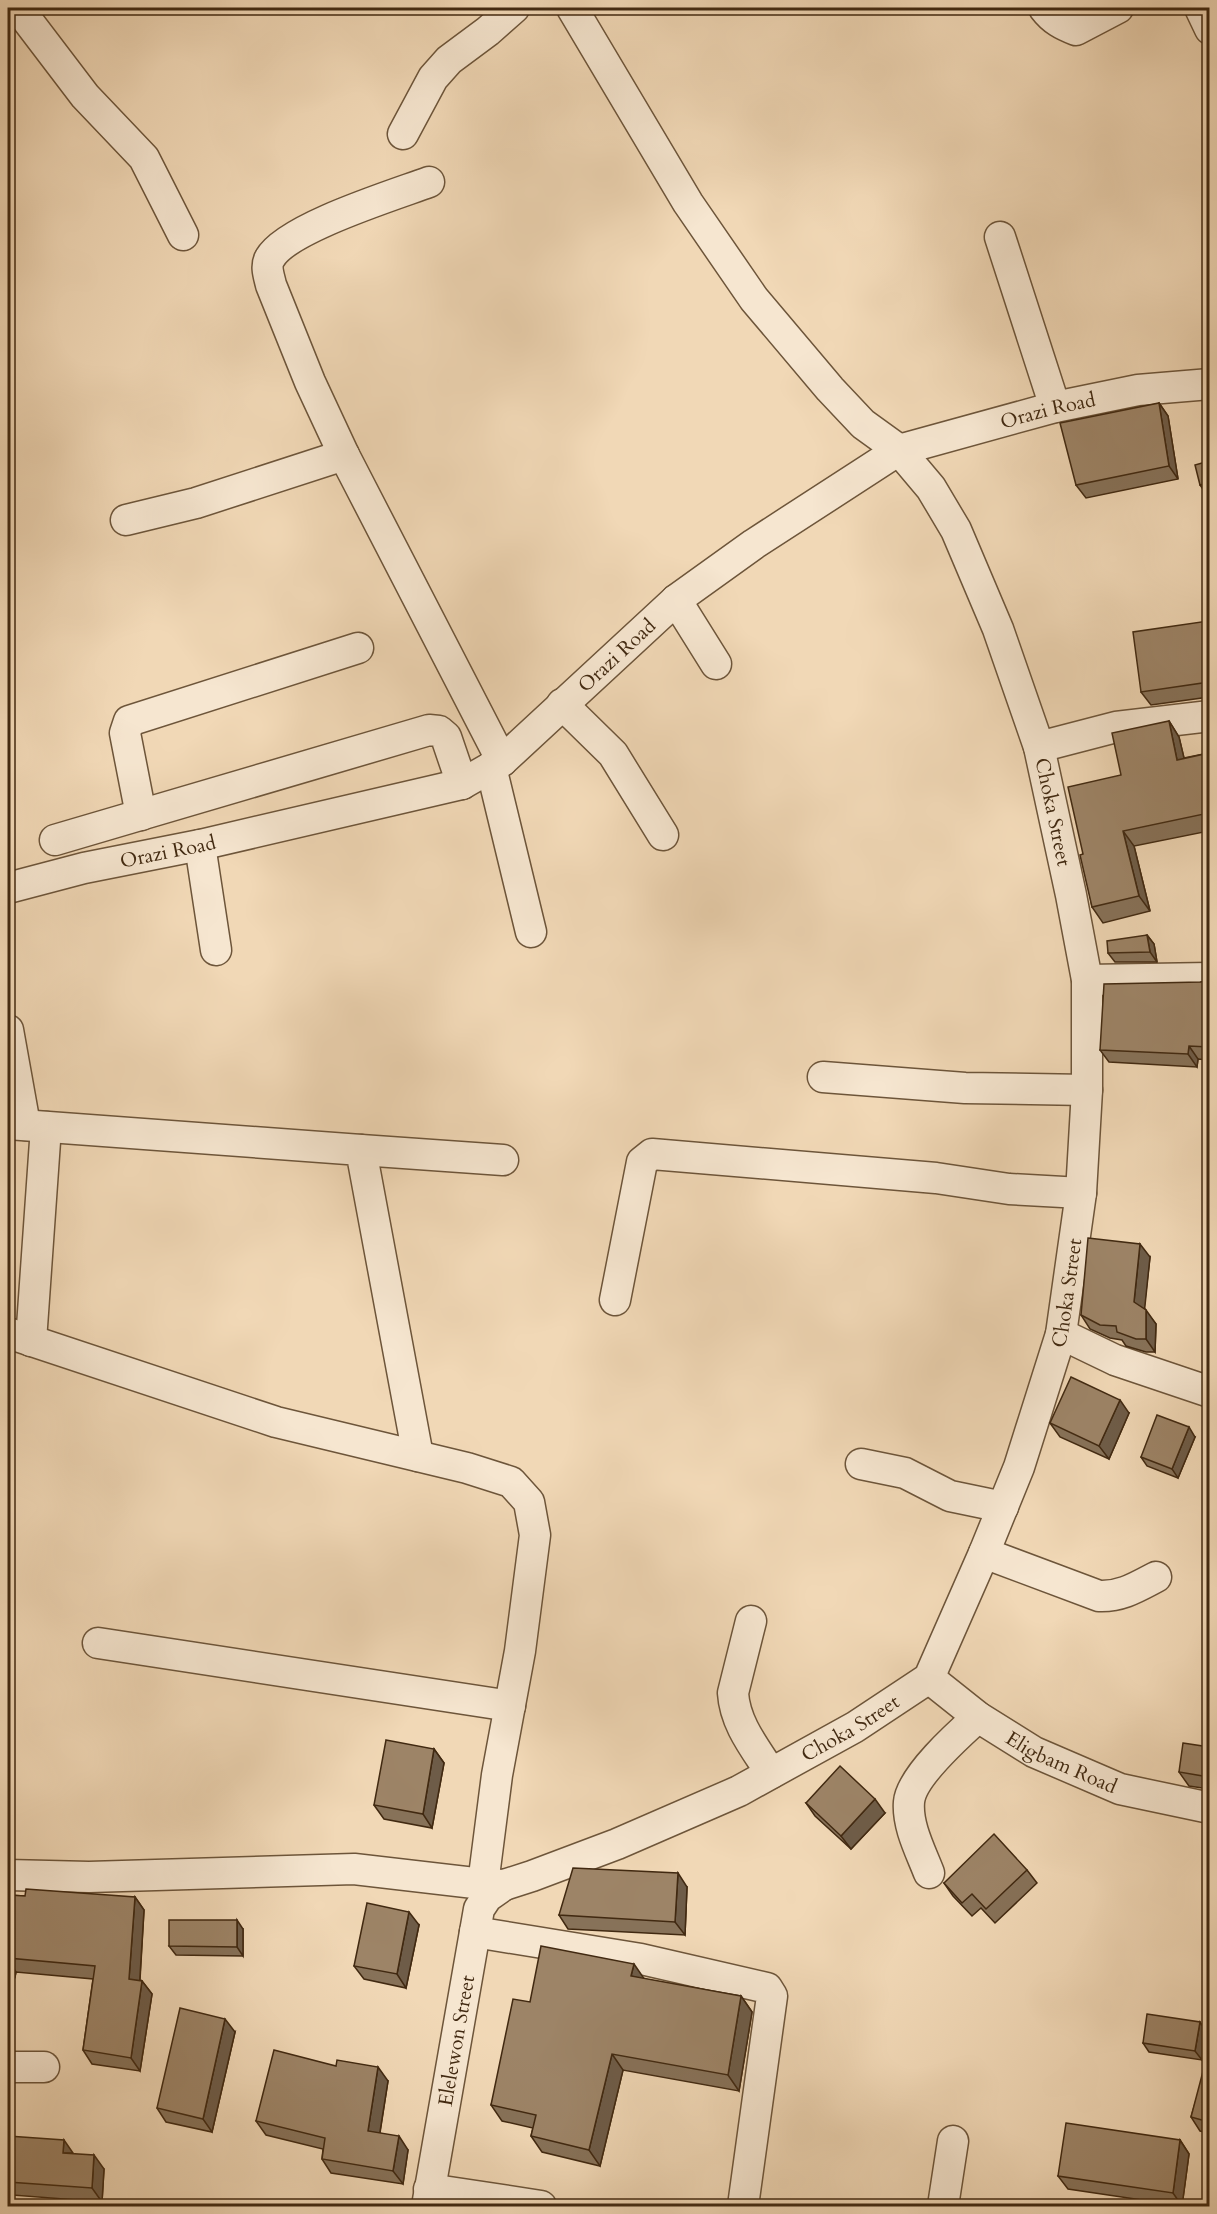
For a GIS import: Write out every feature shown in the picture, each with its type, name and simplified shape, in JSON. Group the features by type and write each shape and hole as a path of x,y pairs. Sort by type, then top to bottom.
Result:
{"street":[{"path":"18,8 85,96 144,158 183,235"},
{"path":"403,134 433,78 449,60 514,8"},
{"name":"Choka Street","path":"494,1884 617,1844 739,1791 855,1727 929,1678 1019,1467 1061,1334 1081,1193 1087,1090 1087,980 1039,747 998,629 956,530 931,488 899,450 863,424 830,389 754,299 688,203 572,8"},
{"path":"1044,8 1051,17 1077,30 1118,8"},
{"path":"1200,8 1209,28"},
{"path":"429,182 319,223 279,246 269,259 267,268 271,285 310,382 496,764 531,932"},
{"path":"1000,237 1055,407"},
{"name":"Orazi Road","path":"8,888 84,868 200,845 462,784 496,764 676,600 754,544 899,450 1055,407 1138,390 1209,384"},
{"path":"126,520 196,503 344,455"},
{"path":"676,600 716,664"},
{"path":"141,815 125,733 129,721 358,648"},
{"path":"562,704 613,754 663,835"},
{"path":"1039,747 1116,726 1209,716"},
{"path":"55,840 429,730 439,731 446,737 462,784"},
{"path":"200,845 216,950"},
{"path":"1087,980 1209,978"},
{"path":"8,1030 26,1125 19,1337 276,1422 418,1456 512,1482 530,1502 535,1535 520,1651 497,1775 494,1884 354,1869 89,1877 8,1875"},
{"path":"823,1077 964,1088 1087,1090"},
{"path":"26,1125 503,1160"},
{"path":"361,1150 418,1456"},
{"path":"615,1300 642,1162 646,1156 652,1154 936,1178 1010,1189 1081,1193"},
{"path":"1061,1334 1115,1360 1209,1392"},
{"path":"861,1464 905,1473 950,1496 1003,1508"},
{"path":"984,1553 1099,1596 1112,1597 1125,1593 1156,1577"},
{"path":"751,1621 733,1693 733,1705 746,1736 771,1773"},
{"path":"98,1643 510,1706"},
{"name":"Eligbam Road","path":"929,1678 978,1717 1034,1752 1120,1789 1209,1808"},
{"path":"929,1873 912,1828 909,1801 921,1777 942,1751 978,1717"},
{"name":"Elelewon Street","path":"428,2198 479,1909 494,1884"},
{"path":"475,1932 641,1959 767,1988 770,1991 772,1996 743,2206"},
{"path":"8,2067 44,2067"},
{"path":"943,2206 953,2141"},
{"path":"428,2198 541,2206"}],"building":[{"path":"1159,403 1169,466 1076,485 1060,423"},
{"path":"1209,461 1209,483 1200,485 1195,465"},
{"path":"1208,621 1209,682 1141,692 1133,632"},
{"path":"1169,721 1177,760 1209,753 1209,813 1123,831 1139,896 1092,907 1068,787 1121,775 1112,733"},
{"path":"1147,935 1150,952 1108,953 1107,941"},
{"path":"1209,980 1209,1047 1189,1046 1188,1054 1100,1050 1104,984"},
{"path":"1088,1238 1140,1244 1134,1302 1146,1310 1146,1339 1136,1339 1117,1332 1116,1326 1100,1325 1081,1315"},
{"path":"1071,1377 1120,1400 1099,1446 1050,1423"},
{"path":"1157,1415 1189,1427 1172,1469 1141,1457"},
{"path":"386,1740 434,1749 423,1814 374,1805"},
{"path":"1183,1743 1209,1747 1209,1777 1179,1772"},
{"path":"840,1766 875,1799 841,1836 806,1803"},
{"path":"994,1834 1027,1870 986,1909 972,1894 962,1903 944,1883"},
{"path":"573,1868 678,1873 675,1922 559,1915"},
{"path":"26,1889 135,1897 129,1979 142,1981 131,2058 83,2050 95,1966 8,1958 8,1895 25,1896"},
{"path":"367,1903 409,1912 397,1974 354,1966"},
{"path":"169,1920 237,1920 237,1947 169,1946"},
{"path":"541,1946 634,1964 631,1976 741,1996 728,2075 612,2054 589,2150 531,2136 536,2115 491,2105 513,1999 530,2002"},
{"path":"180,2008 225,2019 203,2119 157,2108"},
{"path":"1147,2014 1200,2022 1195,2051 1143,2043"},
{"path":"274,2050 336,2066 337,2060 378,2067 368,2131 399,2136 393,2171 322,2159 325,2138 256,2121"},
{"path":"1207,2056 1209,2057 1209,2122 1191,2117"},
{"path":"1066,2123 1180,2140 1173,2193 1058,2176"},
{"path":"8,2136 64,2140 63,2153 94,2155 92,2188 8,2182"}]}
